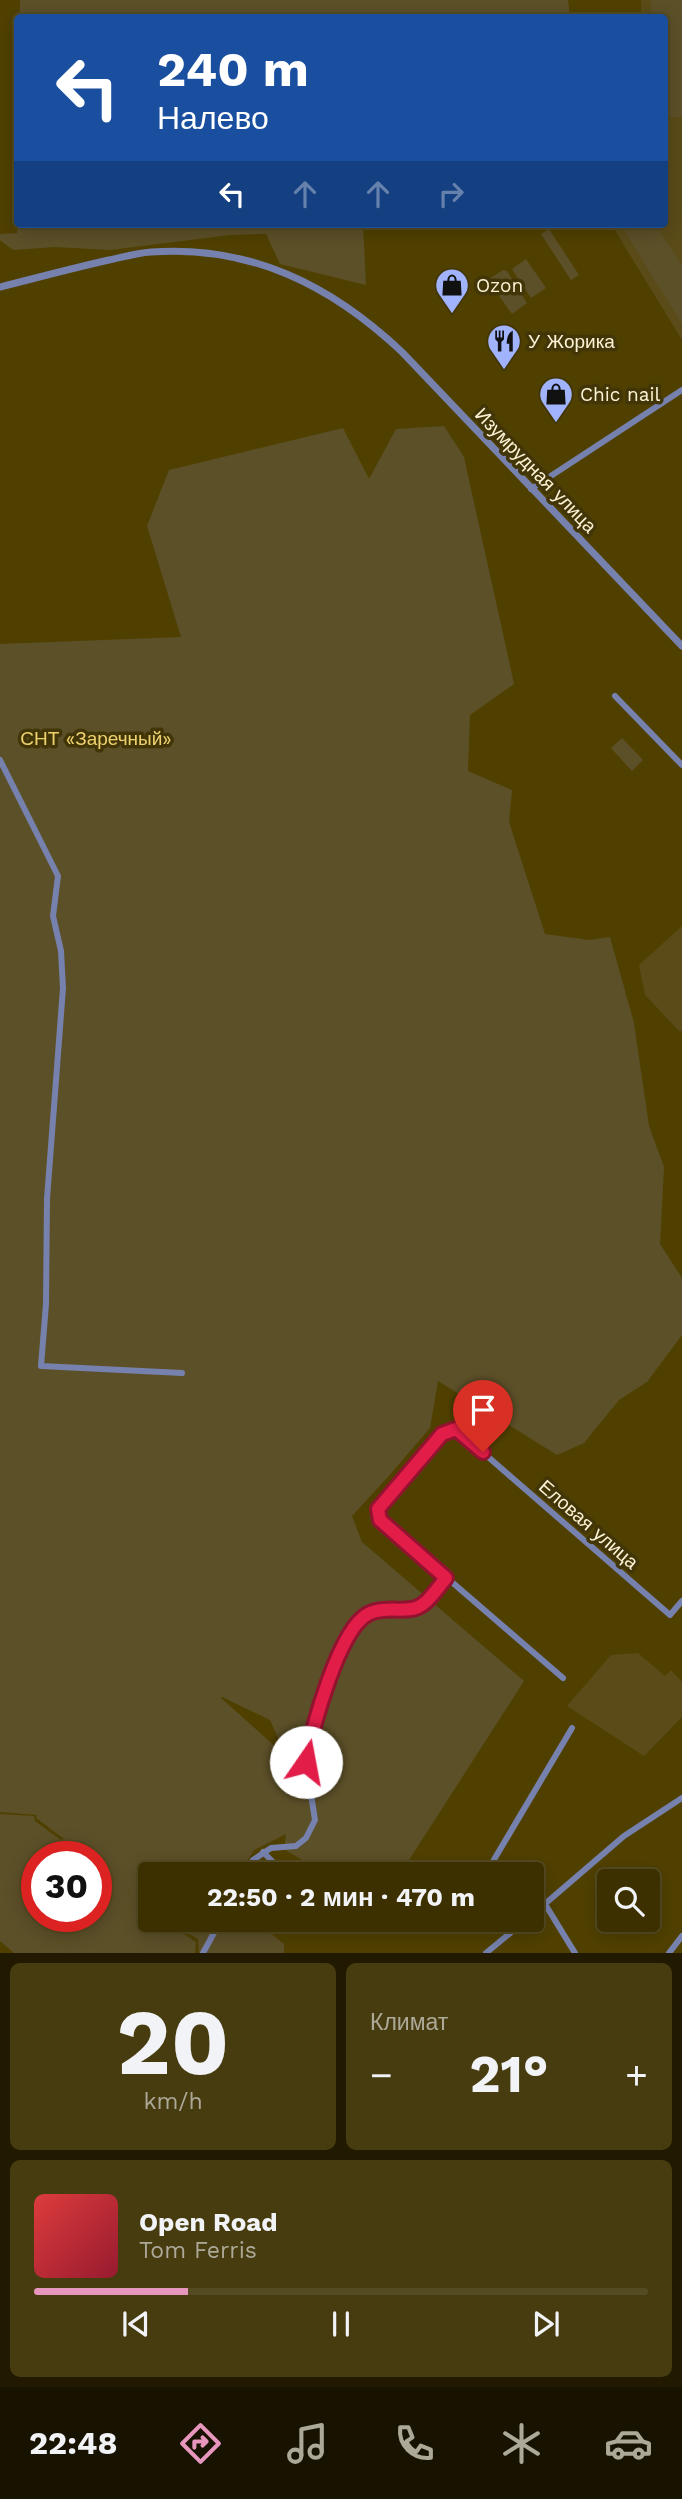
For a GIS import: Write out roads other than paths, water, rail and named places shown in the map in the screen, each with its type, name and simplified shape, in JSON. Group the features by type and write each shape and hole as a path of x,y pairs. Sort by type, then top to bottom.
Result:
{"street":[{"name":"Изумрудная улица","path":"0,287 150,252 211,253 264,265 312,284 364,318 402,352 682,646"},
{"path":"531,489 682,390"},
{"path":"615,696 682,765"},
{"path":"0,760 58,876 53,916 61,951 63,988 47,1199 46,1304 41,1366 181,1373"},
{"name":"Еловая улица","path":"446,1578 380,1520 378,1509 442,1434 456,1429 670,1615 682,1601"},
{"path":"252,1862 271,1848 296,1846 306,1838 315,1820 306,1762 315,1718 336,1663 354,1626 369,1614 392,1608 410,1610 421,1606 446,1578 563,1678"},
{"path":"493,1862 572,1728"},
{"path":"575,1953 545,1904 624,1836 682,1798"},
{"path":"263,1852 273,1862"},
{"path":"203,1953 214,1932"},
{"path":"486,1953 511,1932"},
{"path":"669,1953 682,1936"}],"place":[{"name":"Ozon","path":"452,315"},
{"name":"У Жорика","path":"504,371"},
{"name":"Chic nail","path":"556,424"}],"park label":[{"name":"СНТ «Заречный»","path":"96,738"}]}
